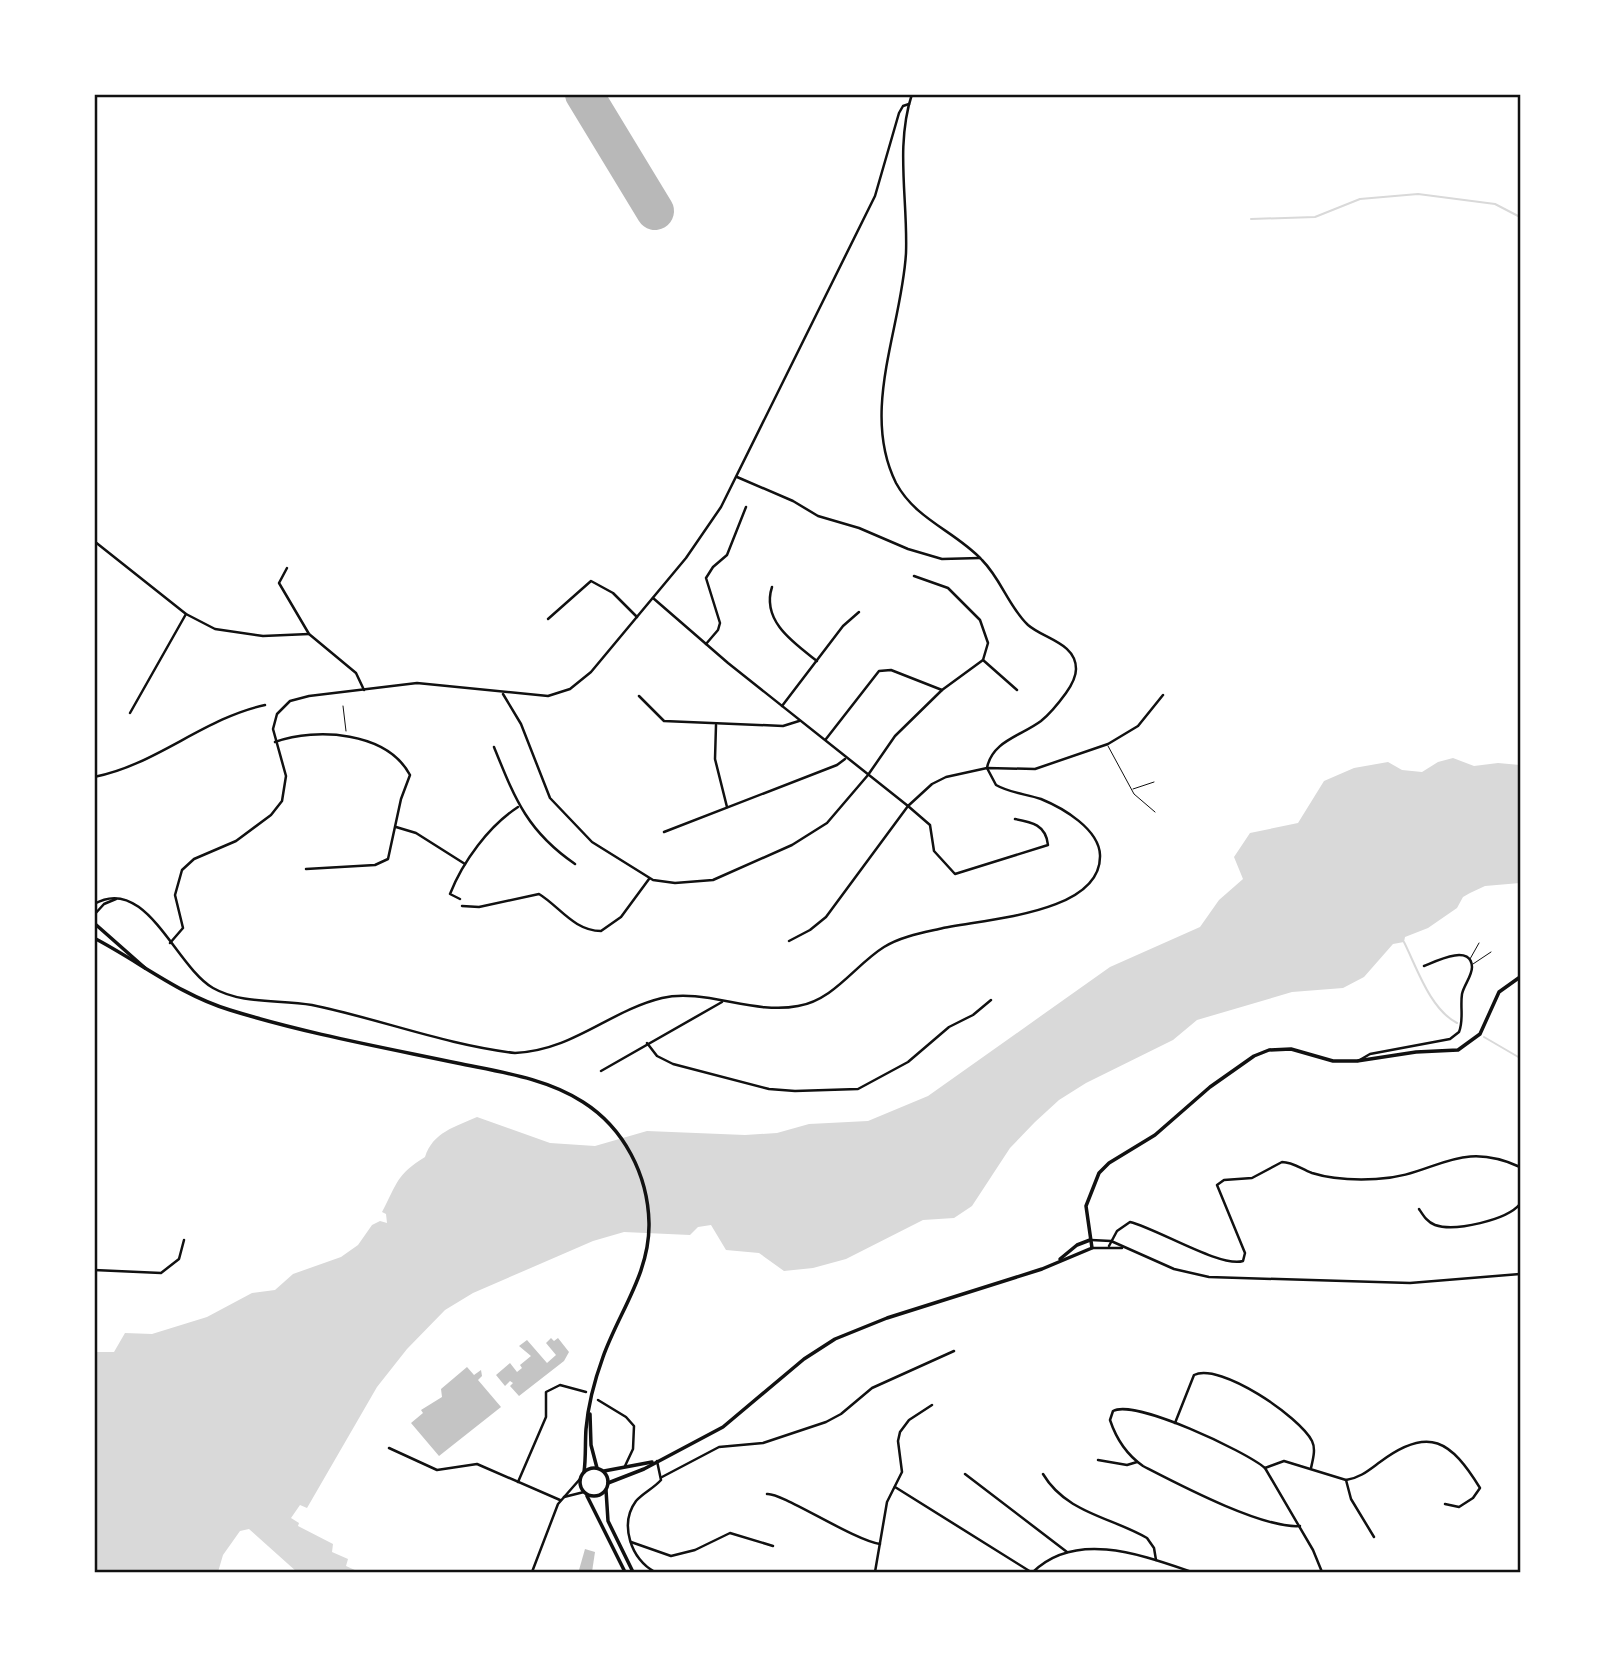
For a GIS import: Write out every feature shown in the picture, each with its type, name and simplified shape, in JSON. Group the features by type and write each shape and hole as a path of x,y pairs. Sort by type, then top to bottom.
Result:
{"main road":[{"path":"94,923 149,971"},
{"path":"94,938 199,998 252,1017 536,1081 578,1099 613,1129 639,1170 649,1225 641,1271 603,1356 586,1432 584,1472 580,1479 625,1573"},
{"path":"608,1483 657,1461 733,1420 804,1359 835,1339 887,1318 1042,1269 1092,1248 1086,1206 1098,1173 1109,1163 1155,1135 1238,1067 1262,1052 1277,1048 1291,1049 1333,1061 1357,1062 1416,1052 1451,1052 1465,1047 1480,1034 1499,992 1521,977"},
{"path":"1059,1260 1077,1245 1090,1240"},
{"path":"590,1412 591,1445 597,1468"},
{"path":"584,1472 597,1468 603,1471 624,1469 657,1461"},
{"path":"603,1471 608,1483 608,1521 633,1573"},
{"path":"585,1493 597,1496 606,1490"}],"street":[{"path":"94,904 108,898 134,902 146,910 202,980 236,997 315,1006 504,1051 533,1051 563,1044 659,998 685,997 766,1008 806,1005 825,996 870,957 897,940 1054,906 1084,889 1094,878 1100,863 1099,850 1091,834 1049,803 996,785 987,768 990,756 999,746 1039,723 1054,709 1070,687 1076,670 1075,661 1065,647 1026,622 998,579 980,558 912,506 896,482 886,451 883,392 906,253 903,151 912,94"},
{"path":"170,943 183,928 175,890 182,870 194,859 236,841 271,815 282,801 286,776 275,742 275,719 290,701 417,683 548,696 570,689 591,672 710,525 737,477 875,196 899,113 903,106 909,104"},
{"path":"737,477 793,500 818,516 859,528 917,552 950,559 980,558"},
{"path":"706,644 718,630 720,623 706,578 713,567 727,555 746,507"},
{"path":"94,541 186,614 222,631 290,636 309,634"},
{"path":"287,568 280,577 280,585 309,634 356,673 363,690"},
{"path":"503,692 506,703 521,724 550,798 592,842 649,878 665,883 699,883 727,876 822,827 868,775 893,738 942,690 983,660 988,643 980,621 948,588 915,576"},
{"path":"548,619 591,581 612,593 637,617"},
{"path":"772,587 770,605 781,629 817,661"},
{"path":"653,598 931,827 934,850 955,874 1048,845 1046,835 1039,826 1015,819"},
{"path":"782,706 848,620 859,612"},
{"path":"130,713 186,614"},
{"path":"983,660 1017,690"},
{"path":"825,740 879,671 891,670 942,690"},
{"path":"789,941 810,930 826,917 908,806 940,779 987,768 1028,770 1108,744 1138,726 1163,695"},
{"path":"639,696 664,721 783,726 800,720"},
{"path":"94,777 123,770 220,721 265,705"},
{"path":"716,725 715,759 727,807"},
{"path":"275,742 303,735 363,738 380,745 409,772 411,778 401,799 392,852 382,864 306,869"},
{"path":"494,747 518,807 547,841 575,864"},
{"path":"664,832 837,765 846,758"},
{"path":"460,899 450,894 465,864 501,819 518,807"},
{"path":"396,827 416,833 465,864"},
{"path":"462,906 479,907 539,894 571,920 588,929 601,931 621,917 649,878"},
{"path":"94,915 104,904 119,898"},
{"path":"1357,1062 1370,1054 1457,1035 1461,1029 1462,995 1470,963 1454,955 1424,966"},
{"path":"647,1043 657,1056 673,1065 769,1089 858,1089 908,1062 949,1027 973,1016 991,1000"},
{"path":"601,1071 722,1002"},
{"path":"1109,1247 1117,1231 1130,1222 1181,1240 1223,1262 1243,1261 1245,1253 1217,1192 1217,1185 1224,1180 1252,1178 1282,1162 1319,1175 1367,1179 1404,1175 1450,1158 1469,1155 1488,1156 1521,1167"},
{"path":"1419,1209 1431,1223 1447,1226 1500,1219 1521,1204"},
{"path":"94,1270 161,1273 178,1259 184,1240"},
{"path":"1090,1240 1111,1241 1185,1273 1220,1278 1396,1283 1521,1275"},
{"path":"1092,1248 1125,1248"},
{"path":"655,1573 641,1562 631,1542 628,1525 633,1506 662,1477 719,1447 763,1443 826,1422 841,1415 872,1388 916,1371 954,1351"},
{"path":"1175,1423 1194,1375 1207,1373 1234,1381 1257,1392 1310,1438 1314,1452 1311,1468"},
{"path":"518,1482 546,1417 546,1392 560,1385 586,1392"},
{"path":"598,1399 626,1417 634,1426 634,1449 624,1469"},
{"path":"875,1573 887,1502 902,1472 898,1441 900,1432 909,1420 932,1405"},
{"path":"1300,1526 1288,1526 1251,1515 1137,1462 1115,1431 1110,1420 1113,1411 1120,1408 1137,1410 1175,1423 1247,1456 1265,1468 1300,1526 1321,1573"},
{"path":"1265,1468 1279,1461 1346,1480 1364,1474 1406,1445 1434,1442 1449,1447 1459,1456 1480,1488 1462,1506 1452,1508 1445,1504"},
{"path":"389,1448 436,1470 477,1464 560,1499 585,1493"},
{"path":"1098,1460 1127,1465 1137,1462"},
{"path":"657,1461 662,1477"},
{"path":"965,1474 1067,1552"},
{"path":"1043,1474 1069,1502 1147,1538 1154,1548 1156,1560"},
{"path":"532,1573 560,1499 580,1479"},
{"path":"1346,1480 1351,1499 1374,1537"},
{"path":"895,1487 1032,1573 1050,1559 1067,1552 1101,1549 1156,1560 1192,1573"},
{"path":"767,1494 776,1494 810,1515 880,1544"},
{"path":"631,1542 641,1543 658,1554 671,1556 689,1552 730,1533 773,1546"}],"lane":[{"path":"1108,744 1131,790 1155,812"},
{"path":"1131,790 1154,782"},
{"path":"1470,963 1479,943"},
{"path":"1470,963 1491,952"}],"path":[{"path":"343,706 347,737"}],"shaded area":[{"path":"1453,758 1474,766 1498,763 1520,765 1520,883 1485,886 1463,897 1457,908 1428,928 1405,937 1404,942 1393,944 1364,977 1343,988 1292,992 1197,1020 1173,1040 1086,1083 1059,1100 1035,1122 1010,1148 972,1206 954,1218 923,1220 846,1259 813,1268 784,1271 759,1253 726,1250 711,1225 698,1227 690,1235 624,1232 593,1241 473,1293 445,1310 407,1349 377,1387 307,1508 300,1505 291,1518 299,1523 298,1526 333,1544 332,1552 348,1559 346,1566 357,1571 376,1572 297,1572 249,1529 240,1531 223,1555 218,1572 95,1572 94,1352 114,1352 125,1333 152,1334 207,1317 252,1293 275,1290 293,1274 341,1257 358,1245 372,1225 380,1221 387,1223 386,1214 382,1212 399,1180 408,1169 425,1157 433,1142 446,1131 477,1117 550,1143 595,1146 647,1131 745,1135 777,1133 809,1124 868,1121 928,1096 1110,967 1200,927 1219,900 1243,879 1234,857 1250,833 1298,823 1324,781 1354,768 1388,762 1402,770 1422,772 1438,762"}],"building":[{"path":"551,1338 554,1341 558,1338 569,1352 564,1361 519,1396 510,1386 513,1383 510,1381 505,1386 496,1375 510,1363 517,1372 522,1368 520,1365 531,1356 519,1346 527,1340 547,1363 556,1355 546,1343"},
{"path":"467,1367 474,1375 481,1370 482,1376 478,1380 501,1407 439,1456 411,1423 423,1413 421,1410 442,1397 441,1389"},
{"path":"585,1549 595,1552 592,1572 579,1570"}],"waterway":[{"path":"1251,219 1315,217 1360,199 1418,194 1495,204 1520,217"},
{"path":"1404,942 1432,998 1439,1008 1457,1023"},
{"path":"1484,1037 1520,1058"}],"taxiway":[{"path":"625,162 626,175 643,204 654,205 658,199 656,193 640,185"}],"runway":[{"path":"584,94 655,211"}]}
